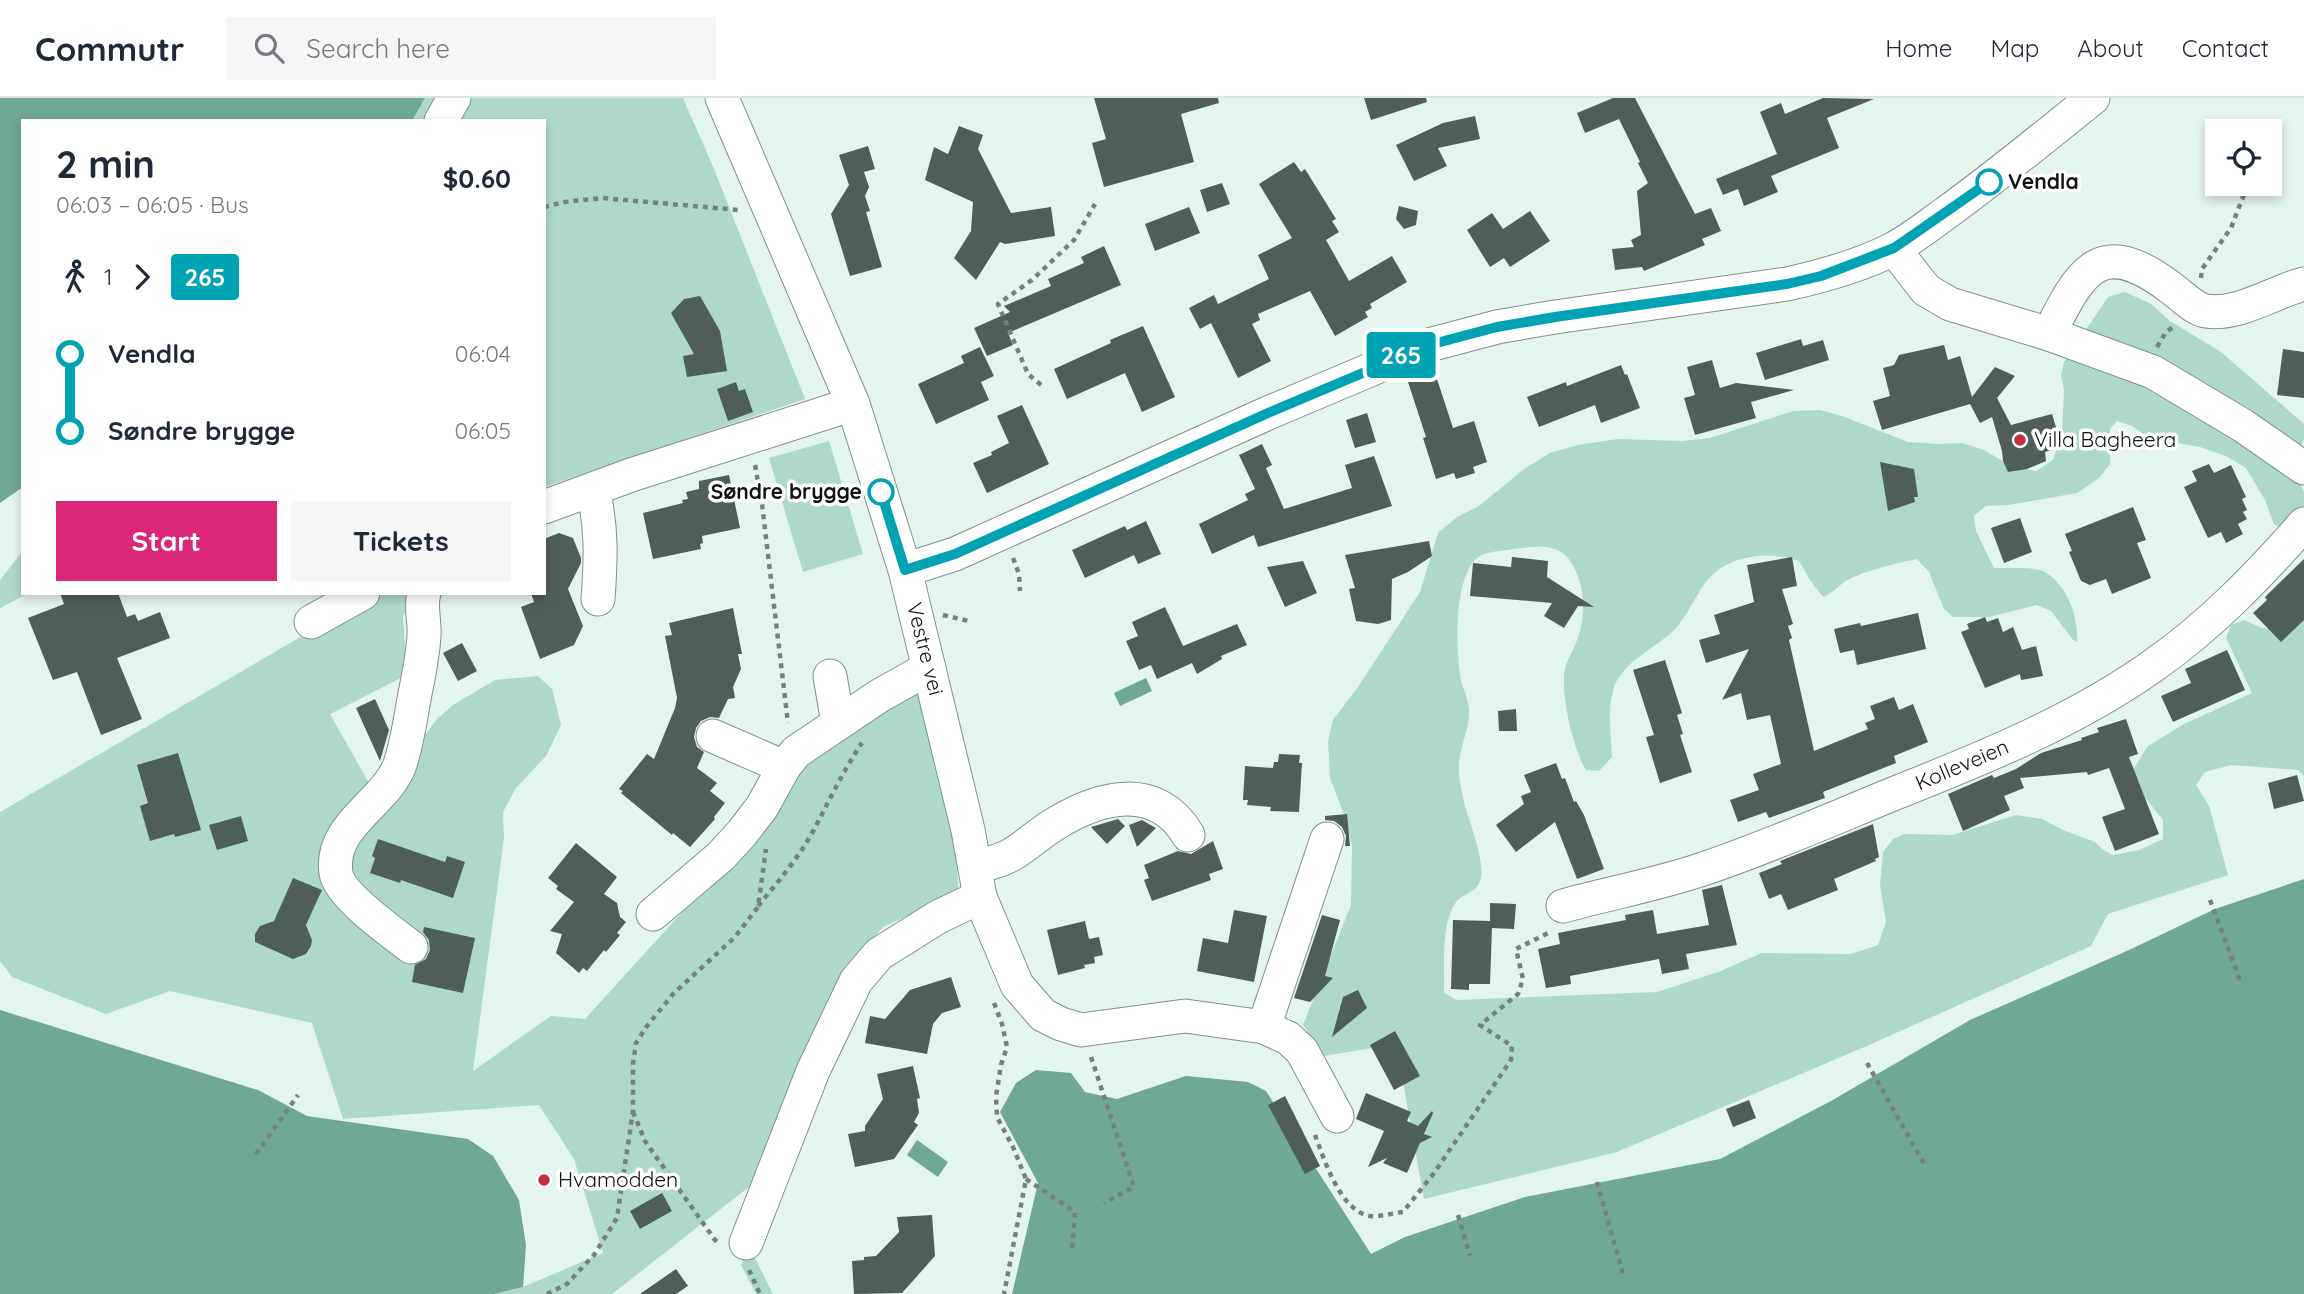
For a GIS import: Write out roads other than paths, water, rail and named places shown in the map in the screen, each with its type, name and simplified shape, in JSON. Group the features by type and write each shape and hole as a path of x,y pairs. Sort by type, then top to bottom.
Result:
{"street":[{"path":"442,119 454,98"},
{"name":"Vestre vei","path":"722,98 853,404 905,570 966,819 978,882 1017,985 1043,1015 1081,1030 1185,1016 1264,1027 1288,1038 1302,1051 1337,1116"},
{"path":"905,570 955,554 1268,413 1429,345 1497,327 1555,317 1787,284 1821,276 1894,248 1989,182 2093,98"},
{"path":"1894,248 1926,290 1950,304 2049,334 2153,372 2242,425 2304,468"},
{"path":"2049,334 2070,291 2087,271 2116,261 2134,265 2154,275 2204,311 2222,312 2236,309 2304,284"},
{"path":"546,506 631,474 853,404"},
{"path":"593,489 600,531 598,599"},
{"name":"Kolleveien","path":"1559,918 1762,848 1974,762 2059,721 2119,689 2185,642 2240,594 2304,524"},
{"path":"311,622 359,595"},
{"path":"411,947 360,908 336,876 336,849 352,824 388,786 399,767 420,666 424,635 424,595"},
{"path":"653,914 721,856 743,833 762,807 774,763 851,731 879,696 929,668"},
{"path":"830,676 851,731"},
{"path":"713,736 774,763"},
{"path":"737,1251 813,1071 856,981 867,965 888,948 938,917 1009,856 1051,813 1080,811 1109,800 1136,799 1160,805 1181,822 1188,835"},
{"path":"1264,1027 1327,839"}],"place":[{"name":"Vendla","path":"1989,182"},
{"name":"Villa Bagheera","path":"2020,440"},
{"name":"Søndre brygge","path":"881,492"},
{"name":"Hvamodden","path":"544,1180"}]}
